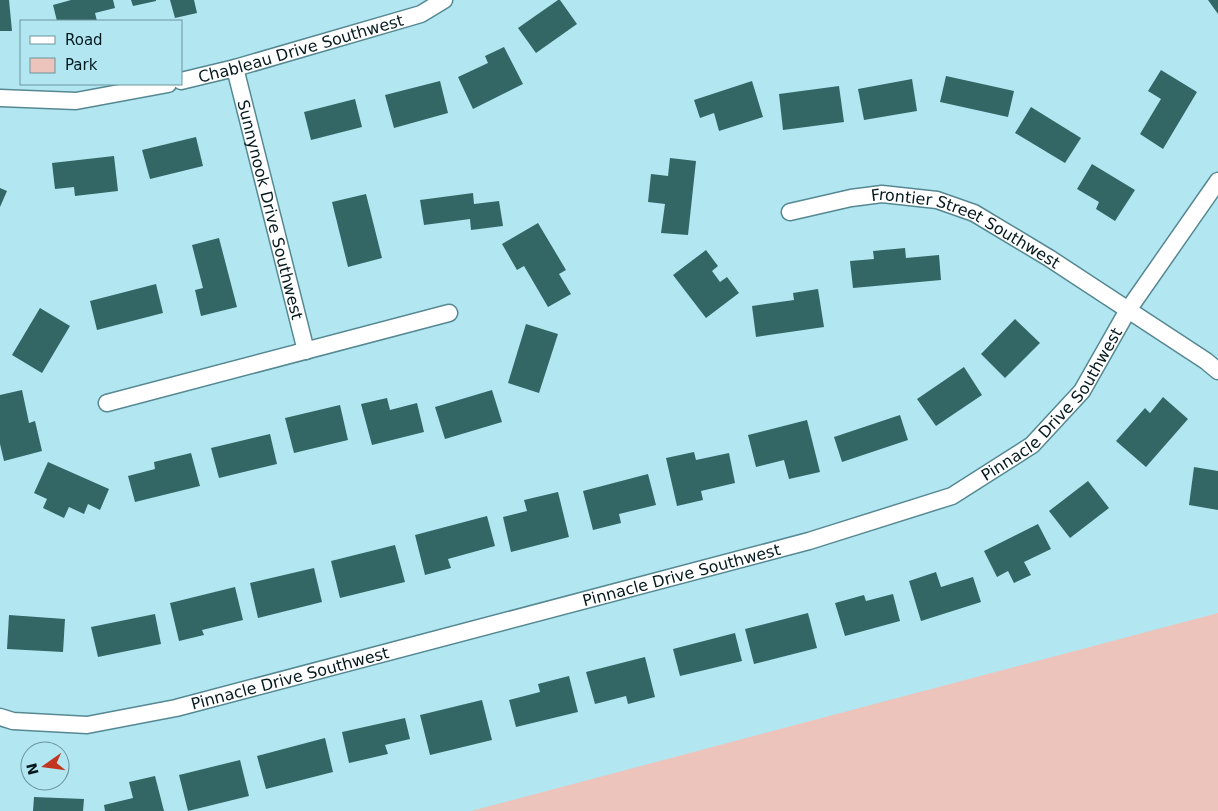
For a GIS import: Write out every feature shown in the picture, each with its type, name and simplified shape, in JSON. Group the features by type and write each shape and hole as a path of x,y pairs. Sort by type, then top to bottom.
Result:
{"street":[{"name":"Chableau Drive Southwest","path":"182,81 234,68 421,14 444,0"},
{"name":"Sunnynook Drive Southwest","path":"234,68 306,351"},
{"path":"0,98 76,101 163,85"},
{"name":"Pinnacle Drive Southwest","path":"0,717 13,721 87,725 176,708 809,542 952,496 1032,445 1082,391 1128,310 1218,181"},
{"name":"Frontier Street Southwest","path":"790,212 851,198 882,194 938,200 974,213 1049,258 1206,361 1218,371"},
{"path":"107,403 449,313"}],"green space":[{"path":"1218,613 1218,811 471,811"}],"building":[{"path":"0,0 9,0 12,31 0,31"},
{"path":"71,0 113,0 115,8 95,13 97,20 57,20 53,5"},
{"path":"131,0 156,0 156,1 133,6"},
{"path":"170,0 194,0 197,13 175,18"},
{"path":"560,0 577,24 536,53 518,28"},
{"path":"1208,0 1218,0 1218,14"},
{"path":"504,47 523,84 473,109 458,77 488,63 485,56"},
{"path":"1161,70 1197,92 1163,149 1140,134 1161,99 1148,91"},
{"path":"946,76 1014,91 1008,117 940,102"},
{"path":"912,79 917,111 864,120 858,89"},
{"path":"440,81 448,113 394,128 385,95"},
{"path":"752,81 763,117 719,131 714,113 700,118 694,100"},
{"path":"839,86 844,122 783,130 779,94"},
{"path":"355,99 362,127 311,140 304,112"},
{"path":"1031,107 1081,138 1065,163 1015,133"},
{"path":"196,137 203,166 150,179 142,150"},
{"path":"114,156 118,191 75,196 74,187 55,189 52,163"},
{"path":"670,158 696,161 688,235 661,233 665,204 648,202 651,174 668,176"},
{"path":"1092,164 1135,190 1115,221 1096,209 1099,202 1077,189"},
{"path":"0,188 7,191 0,207"},
{"path":"473,193 474,204 499,201 503,226 471,230 470,219 424,225 420,200"},
{"path":"366,194 382,258 348,267 332,202"},
{"path":"538,223 566,270 559,274 571,294 548,307 524,266 517,270 502,244"},
{"path":"219,238 237,307 201,316 195,290 203,288 192,245"},
{"path":"905,248 906,258 939,255 941,280 853,288 850,261 874,259 873,251"},
{"path":"706,250 718,266 712,271 720,282 727,277 739,293 706,318 673,275"},
{"path":"156,284 163,313 97,330 90,301"},
{"path":"818,289 824,327 756,337 752,306 794,300 793,293"},
{"path":"40,308 70,326 42,373 12,355"},
{"path":"1015,319 1040,343 1005,378 981,354"},
{"path":"526,324 558,334 539,393 508,383"},
{"path":"964,367 982,395 936,426 917,399"},
{"path":"22,390 29,423 35,421 42,451 4,461 0,444 0,395"},
{"path":"492,390 502,422 445,439 435,407"},
{"path":"1163,397 1188,419 1146,467 1116,441 1145,408 1150,413"},
{"path":"387,398 390,410 417,403 424,432 372,445 361,404"},
{"path":"340,405 348,440 294,453 285,418"},
{"path":"900,415 908,440 842,462 834,437"},
{"path":"807,420 820,472 789,479 784,460 756,467 748,435"},
{"path":"270,434 277,464 219,478 211,448"},
{"path":"694,452 696,460 729,453 735,483 701,491 703,500 677,506 666,458"},
{"path":"191,453 200,486 135,502 128,476 155,469 154,462"},
{"path":"48,462 109,489 100,510 88,504 84,514 69,507 64,518 43,508 47,499 34,493"},
{"path":"1194,467 1218,471 1218,510 1189,505"},
{"path":"648,474 656,505 619,514 621,523 593,530 583,491"},
{"path":"1088,481 1109,508 1070,538 1049,511"},
{"path":"558,492 569,537 511,552 503,517 527,511 524,500"},
{"path":"487,516 495,546 448,559 451,568 425,575 415,535"},
{"path":"1038,524 1051,549 1024,562 1031,575 1014,583 1008,571 997,577 984,551"},
{"path":"395,545 405,582 340,598 331,561"},
{"path":"314,568 322,602 258,618 250,583"},
{"path":"936,572 941,587 973,577 981,602 921,621 909,581"},
{"path":"235,587 243,620 202,630 204,635 179,641 170,603"},
{"path":"893,594 900,621 845,636 835,603 864,595 866,601"},
{"path":"808,613 817,648 754,664 745,629"},
{"path":"155,614 161,644 98,657 91,627"},
{"path":"9,615 65,619 63,652 7,649"},
{"path":"735,633 742,661 680,676 673,649"},
{"path":"645,657 655,697 628,704 626,696 595,704 586,672"},
{"path":"569,676 578,712 516,727 509,700 540,692 538,684"},
{"path":"482,700 492,740 430,755 420,715"},
{"path":"405,718 410,739 385,745 388,754 349,763 342,732"},
{"path":"325,738 333,772 266,789 257,756"},
{"path":"240,760 249,796 188,811 179,775"},
{"path":"155,776 164,811 105,811 104,805 133,798 129,782"},
{"path":"34,797 84,799 83,811 33,811"}]}
